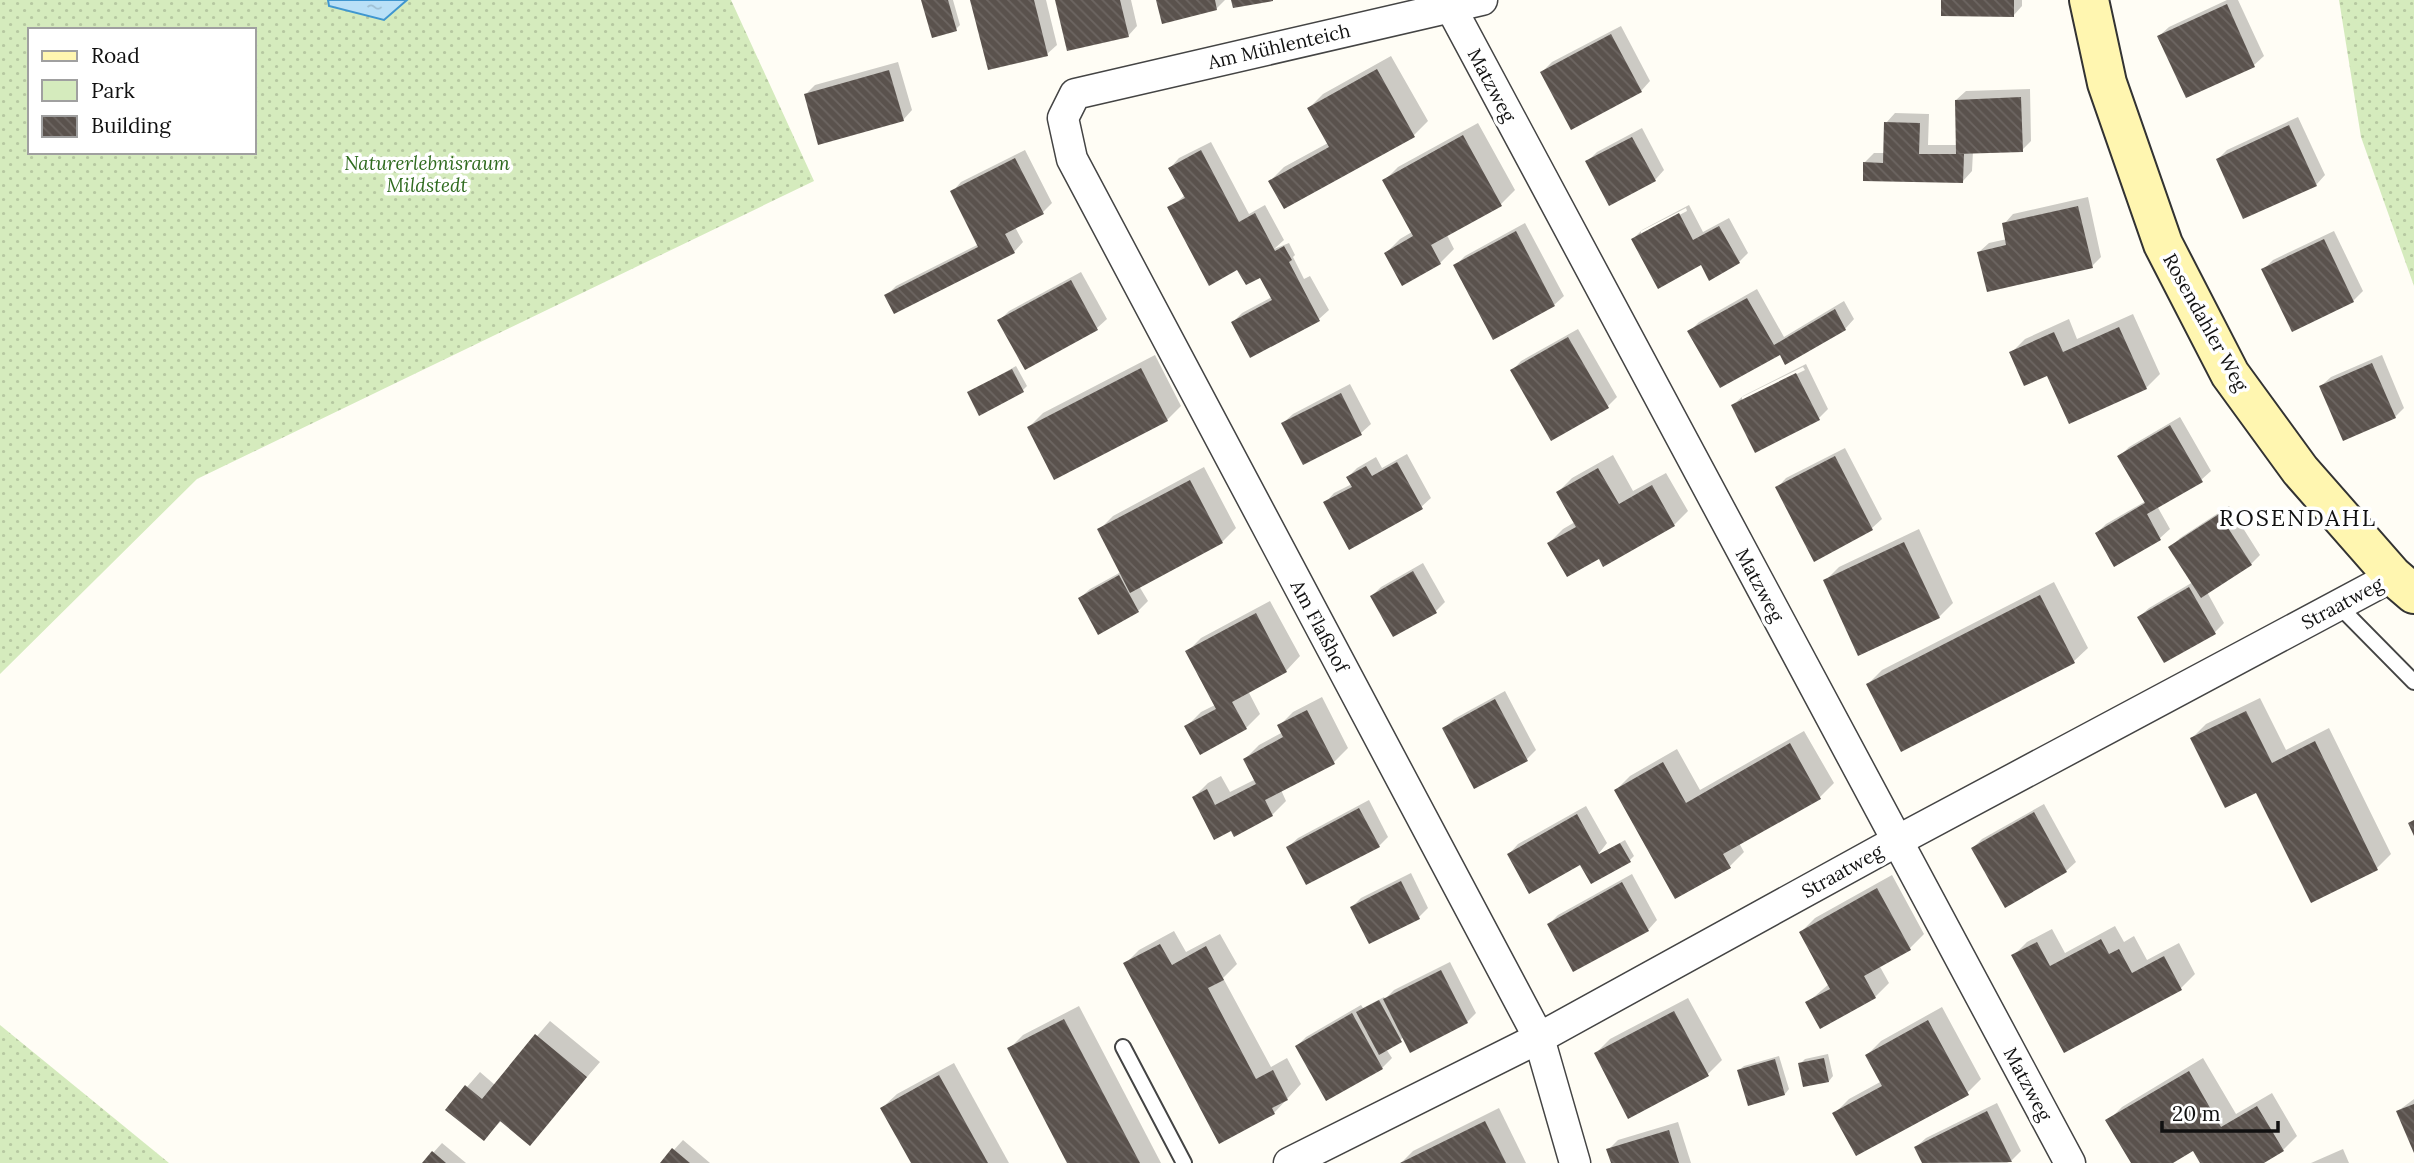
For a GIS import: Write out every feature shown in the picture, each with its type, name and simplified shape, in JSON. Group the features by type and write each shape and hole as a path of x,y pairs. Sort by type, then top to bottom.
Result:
{"street":[{"name":"Am Mühlenteich","path":"1075,94 1482,0"},
{"name":"Rosendahler Weg","path":"2090,0 2107,83 2163,244 2230,374 2300,470 2404,585"},
{"name":"Matzweg","path":"1450,6 2070,1163"},
{"name":"Am Flaßhof","path":"1075,94 1063,118 1072,159 1539,1038 1576,1163"},
{"name":"Straatweg","path":"1289,1163 1539,1038 1897,841 2338,605 2404,585"}],"lane":[{"path":"2338,605 2414,682"},
{"path":"1123,1047 1184,1163"}],"green space":[{"name":"Naturerlebnisraum Mildstedt","path":"0,0 731,0 814,181 197,479 0,674"},
{"path":"2339,0 2414,0 2414,286 2361,137"},
{"path":"0,1025 169,1163 0,1163"}],"water":[{"path":"328,0 407,0 384,20 329,6"}],"building":[{"path":"921,0 948,0 957,31 932,38"},
{"path":"970,0 1034,0 1048,56 988,70"},
{"path":"1055,0 1120,0 1129,37 1067,51"},
{"path":"1156,0 1215,0 1217,10 1162,24"},
{"path":"1231,0 1273,0 1273,1 1233,8"},
{"path":"1941,0 2014,0 2014,17 1941,16"},
{"path":"2227,4 2255,67 2186,98 2157,36"},
{"path":"1611,34 1642,92 1571,130 1540,72"},
{"path":"1377,69 1415,137 1284,209 1268,181 1329,147 1307,108"},
{"path":"889,70 904,121 818,145 804,94"},
{"path":"2021,97 2023,152 1956,154 1955,100"},
{"path":"1884,122 1920,123 1919,154 1964,154 1963,183 1863,181 1863,162 1883,163"},
{"path":"2289,125 2317,186 2243,219 2216,159"},
{"path":"1463,135 1502,206 1431,245 1441,264 1402,286 1384,253 1413,236 1382,180"},
{"path":"1632,137 1656,181 1609,206 1585,161"},
{"path":"1201,150 1239,222 1255,213 1275,251 1284,246 1292,260 1289,262 1320,321 1250,358 1231,322 1272,300 1260,278 1246,285 1237,270 1209,286 1167,207 1185,198 1168,168"},
{"path":"1015,158 1044,214 1005,234 1015,253 894,314 884,295 978,247 950,191"},
{"path":"2078,206 2093,268 1987,292 1977,252 2006,245 2002,223"},
{"path":"1679,213 1693,240 1719,226 1740,263 1709,281 1701,265 1658,289 1631,239"},
{"path":"1516,231 1555,306 1493,340 1453,265"},
{"path":"2324,239 2354,302 2292,332 2261,269"},
{"path":"1071,280 1098,330 1025,370 997,320"},
{"path":"1747,298 1774,345 1835,309 1846,330 1785,365 1780,355 1720,388 1687,331"},
{"path":"2119,327 2147,389 2069,424 2047,376 2024,386 2009,352 2054,332 2063,352"},
{"path":"1568,337 1609,408 1551,441 1510,370"},
{"path":"2372,363 2396,418 2343,441 2319,386"},
{"path":"1141,368 1168,421 1054,480 1027,427"},
{"path":"1012,369 1024,392 979,416 967,392"},
{"path":"1796,373 1820,420 1755,453 1731,405"},
{"path":"1341,393 1362,435 1303,465 1281,423"},
{"path":"2170,425 2203,482 2147,514 2161,540 2114,567 2095,533 2145,503 2117,456"},
{"path":"1835,456 1873,530 1814,562 1775,487"},
{"path":"1397,462 1423,509 1349,550 1323,502 1352,487 1346,477 1366,466 1372,476"},
{"path":"1598,468 1619,504 1652,485 1675,526 1603,567 1599,559 1567,577 1547,543 1576,527 1556,492"},
{"path":"1190,480 1223,543 1130,593 1097,529"},
{"path":"2219,514 2252,565 2201,598 2168,547"},
{"path":"1904,542 1940,618 1858,656 1823,580"},
{"path":"1413,571 1437,613 1393,637 1370,596"},
{"path":"1119,575 1139,612 1098,635 1078,598"},
{"path":"2189,587 2216,634 2164,663 2137,617"},
{"path":"2040,595 2075,663 1901,752 1866,684"},
{"path":"1256,613 1287,672 1232,702 1247,729 1200,755 1184,726 1216,709 1185,651"},
{"path":"1495,699 1528,761 1474,789 1442,728"},
{"path":"1307,710 1335,764 1265,800 1273,816 1234,837 1231,831 1214,840 1192,797 1207,789 1215,805 1256,784 1243,759 1283,737 1277,725"},
{"path":"2246,711 2272,763 2315,741 2378,870 2311,903 2256,793 2225,808 2190,738"},
{"path":"1790,743 1821,799 1723,854 1731,868 1675,899 1614,790 1663,762 1686,803"},
{"path":"1359,808 1380,847 1306,885 1286,847"},
{"path":"2034,812 2067,872 2005,908 1971,848"},
{"path":"1577,814 1599,854 1620,843 1631,862 1591,884 1580,865 1529,894 1507,854"},
{"path":"2414,820 2414,836 2408,823"},
{"path":"1401,881 1420,919 1369,944 1350,907"},
{"path":"1622,882 1649,931 1573,972 1547,924"},
{"path":"1877,888 1911,950 1864,976 1876,998 1820,1029 1805,1002 1830,989 1799,932"},
{"path":"2101,939 2109,954 2119,949 2132,973 2164,956 2182,990 2064,1053 2011,955 2037,942 2050,966"},
{"path":"1160,944 1172,965 1206,946 1224,980 1208,988 1256,1079 1273,1070 1288,1100 1272,1108 1275,1114 1219,1144 1123,963"},
{"path":"1441,970 1468,1023 1410,1053 1383,999"},
{"path":"1379,1000 1402,1042 1379,1055 1356,1012"},
{"path":"1674,1011 1709,1076 1628,1119 1594,1053"},
{"path":"1352,1013 1383,1069 1326,1101 1295,1046"},
{"path":"1064,1019 1140,1163 1067,1163 1007,1048"},
{"path":"1928,1020 1969,1095 1856,1156 1832,1113 1882,1086 1865,1055"},
{"path":"535,1034 587,1077 530,1146 500,1121 484,1141 445,1110 465,1085 482,1099"},
{"path":"1824,1058 1829,1082 1803,1087 1798,1063"},
{"path":"1775,1059 1785,1095 1748,1106 1737,1070"},
{"path":"2189,1071 2221,1127 2257,1106 2284,1151 2264,1163 2200,1163 2193,1151 2173,1163 2131,1163 2105,1120"},
{"path":"939,1075 988,1163 911,1163 880,1108"},
{"path":"2414,1104 2414,1153 2396,1111"},
{"path":"1987,1111 2012,1162 1922,1163 1914,1147"},
{"path":"1485,1121 1506,1163 1400,1163"},
{"path":"1669,1130 1679,1163 1611,1163 1606,1149"},
{"path":"672,1148 690,1163 660,1163"},
{"path":"432,1151 446,1163 422,1163"}],"district":[{"name":"ROSENDAHL","path":"2298,517"}]}
